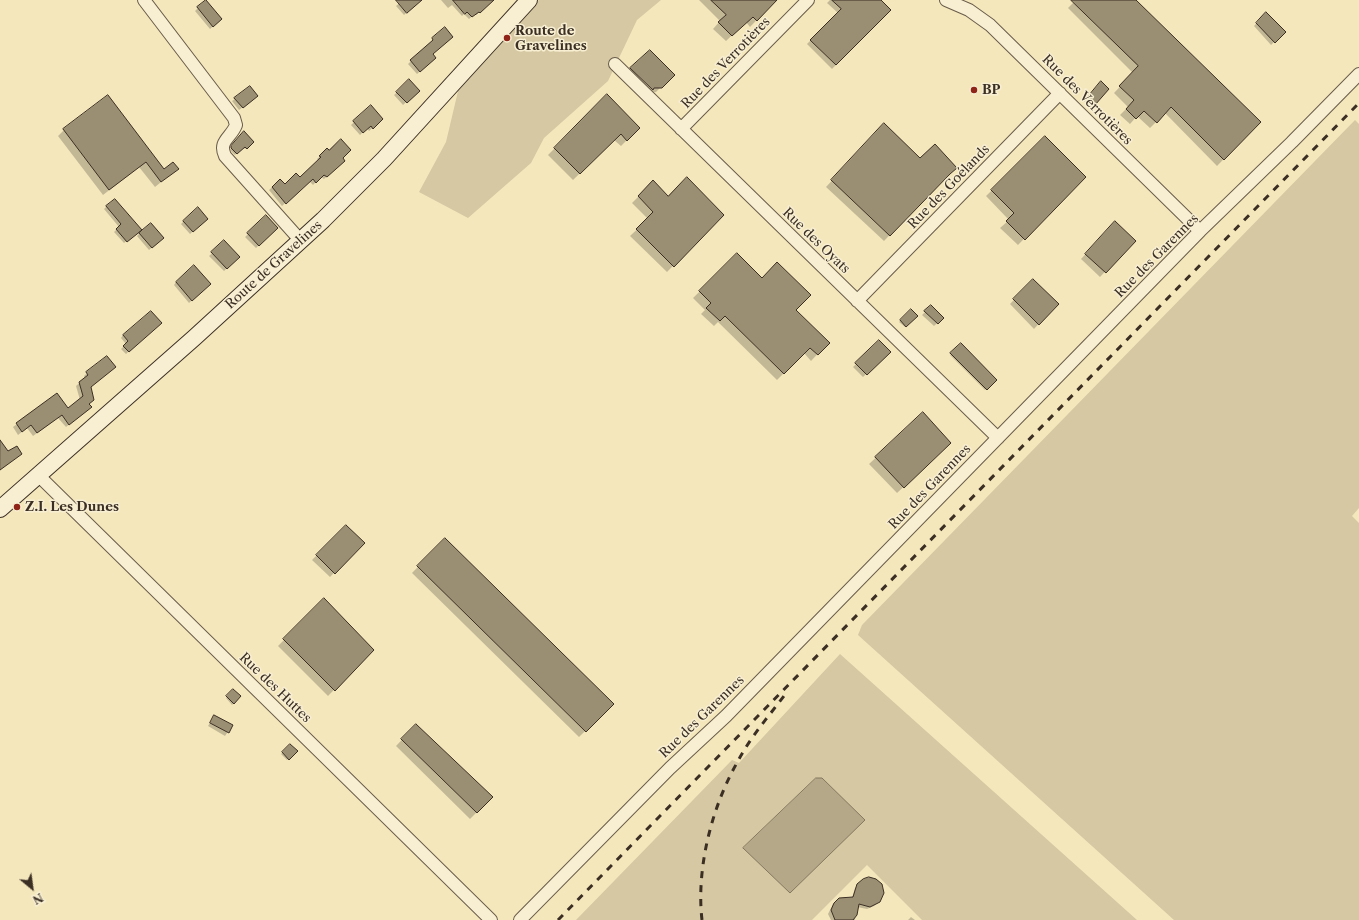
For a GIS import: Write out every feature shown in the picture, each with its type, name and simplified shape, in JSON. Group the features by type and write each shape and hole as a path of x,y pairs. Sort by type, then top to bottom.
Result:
{"main road":[{"name":"Route de Gravelines","path":"0,509 39,476 336,208 384,160 529,0"}],"street":[{"path":"144,0 234,118 236,125 235,129 222,147 225,156 301,240"},
{"name":"Rue des Verrotières","path":"681,129 808,0"},
{"name":"Rue des Verrotières","path":"946,0 969,10 990,25 1200,231"},
{"name":"Rue des Oyats","path":"615,64 998,438"},
{"name":"Rue des Garennes","path":"520,920 670,768 726,716 1200,231 1292,142 1359,74"},
{"name":"Rue des Goélands","path":"857,301 1060,93"},
{"name":"Rue des Huttes","path":"39,476 491,920"}],"shaded area":[{"path":"539,0 661,0 637,20 608,81 544,138 531,163 468,218 419,192 446,142 459,87"},
{"path":"1355,120 1359,124 1359,508 1352,516 1359,523 1359,920 1174,920 858,635 862,625"},
{"path":"840,654 1137,920 922,920 867,865 812,920 576,920 732,760 739,763"},
{"path":"816,778 822,778 865,820 790,893 743,848"}],"building":[{"path":"206,0 222,19 213,27 197,7"},
{"path":"396,0 422,0 407,13"},
{"path":"453,0 494,0 480,13 479,12 472,17 467,12 465,14"},
{"path":"711,0 777,0 757,21 753,17 732,36 718,22 726,15"},
{"path":"832,0 881,0 891,10 836,65 810,40 841,9"},
{"path":"1071,0 1136,0 1261,122 1224,160 1171,107 1157,123 1144,111 1136,119 1126,109 1134,100 1119,86 1138,66"},
{"path":"1266,12 1286,32 1275,43 1256,23"},
{"path":"445,27 453,37 433,54 436,58 420,72 410,60 433,40 432,38"},
{"path":"650,50 675,75 662,88 654,88 653,90 630,68"},
{"path":"409,79 420,91 407,103 396,92"},
{"path":"1101,81 1109,89 1095,105 1087,98"},
{"path":"250,86 258,96 243,108 234,98"},
{"path":"607,94 640,128 627,141 621,134 580,174 554,148"},
{"path":"108,95 164,169 173,162 179,169 161,182 146,162 109,190 63,129"},
{"path":"371,105 383,119 373,129 371,126 363,133 353,121"},
{"path":"884,123 920,158 935,144 957,168 890,236 831,180"},
{"path":"244,131 254,142 247,149 245,147 237,154 231,146"},
{"path":"1045,136 1086,177 1025,240 1006,221 1014,213 991,190"},
{"path":"341,139 351,150 343,158 345,161 327,177 324,175 316,183 313,179 286,204 272,187 280,179 285,184 296,173 300,177 321,157 319,156 327,148 329,150"},
{"path":"687,177 724,215 674,267 636,229 653,212 638,196 653,180 668,196"},
{"path":"115,199 142,230 127,242 116,229 121,224 106,206"},
{"path":"198,207 208,219 193,232 183,221"},
{"path":"266,215 278,228 259,246 247,233"},
{"path":"1115,221 1136,241 1106,273 1085,254"},
{"path":"151,223 164,238 152,248 139,233"},
{"path":"224,240 240,257 227,269 211,252"},
{"path":"737,253 762,278 777,262 811,295 796,310 830,343 818,355 810,348 784,374 725,316 720,321 706,308 711,303 699,291"},
{"path":"194,265 211,284 192,301 176,282"},
{"path":"1033,279 1059,304 1039,325 1013,299"},
{"path":"931,305 944,318 938,324 924,311"},
{"path":"911,309 918,316 906,327 900,320"},
{"path":"151,311 162,323 129,352 123,346 128,341 123,335"},
{"path":"879,340 891,352 867,375 855,363"},
{"path":"961,343 997,380 987,390 950,353"},
{"path":"107,356 116,367 91,387 94,400 89,404 92,407 69,425 62,415 37,433 31,425 22,432 16,423 57,393 68,408 83,396 79,382 88,375 86,372"},
{"path":"923,412 951,443 904,488 875,457"},
{"path":"0,440 8,451 17,446 22,454 0,470"},
{"path":"346,525 365,543 335,574 316,555"},
{"path":"445,538 614,704 586,732 417,566"},
{"path":"324,598 374,650 335,691 283,639"},
{"path":"233,689 241,696 234,704 226,696"},
{"path":"214,715 233,725 229,733 210,723"},
{"path":"416,724 493,797 477,813 401,739"},
{"path":"290,744 298,751 289,760 282,752"},
{"path":"869,877 876,879 882,884 884,893 880,902 870,907 859,904 857,915 853,920 835,920 831,910 834,903 839,898 853,897 857,884 863,879"}],"railway":[{"path":"558,920 1359,103"},
{"path":"702,920 701,880 708,838 714,817 729,779 743,752 784,696"}],"place":[{"name":"Route de Gravelines","path":"507,38"},
{"name":"BP","path":"974,90"},
{"name":"Z.I. Les Dunes","path":"17,507"}]}
